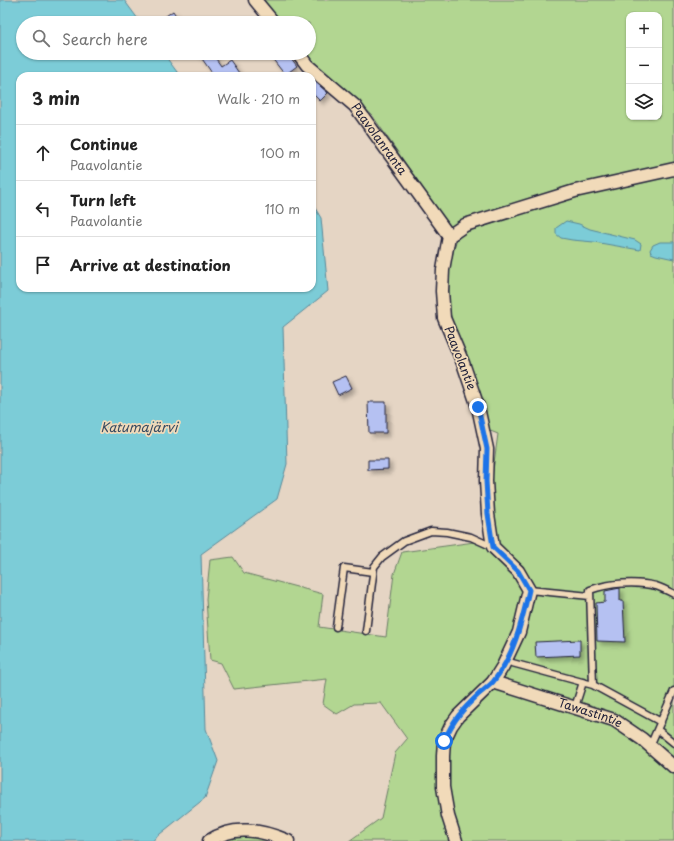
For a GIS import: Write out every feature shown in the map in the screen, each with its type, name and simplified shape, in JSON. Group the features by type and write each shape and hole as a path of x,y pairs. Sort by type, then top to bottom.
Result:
{"street":[{"path":"255,0 268,16"},
{"name":"Paavolanranta","path":"303,60 315,72"},
{"name":"Paavolanranta","path":"316,73 355,106 449,236"},
{"path":"449,236 465,225 575,191 674,169"},
{"name":"Paavolantie","path":"449,236 443,270 442,292 444,318 463,363 479,414 487,449 486,481 488,514 493,547"},
{"path":"456,841 448,816 443,787 442,756 444,741 450,726 458,716 493,682 505,661 519,632 529,590 518,571 493,547"},
{"name":"Tawastintie","path":"493,682 614,720 642,739 674,767"},
{"path":"209,841 224,833 235,830 254,830 288,841"}],"lane":[{"path":"366,631 374,567 382,557 404,540 431,532 447,532 471,537 493,547"},
{"path":"336,626 344,568 374,572"},
{"path":"593,685 590,590 603,585 638,583 656,586 674,594"},
{"path":"529,590 590,596"},
{"path":"505,661 593,685 661,722"},
{"path":"575,707 583,682"},
{"path":"650,746 674,691"},
{"path":"658,730 674,743"}],"green space":[{"path":"260,0 674,0 674,841 349,841 381,818 395,753 407,739 381,703 354,704 337,714 323,704 327,679 234,689 221,663 210,660 206,599 210,560 233,557 244,573 323,594 319,627 386,637 394,574 402,552 496,539 488,507 498,434 488,430 453,325 449,308 449,267 457,238 372,115 310,60 316,60 316,16 273,16"},
{"path":"236,833 284,841 214,841"}],"water":[{"name":"Katumajärvi","path":"0,0 124,0 136,16 16,16 16,60 168,60 177,72 16,72 16,292 316,292 316,210 321,218 328,291 283,327 287,464 277,499 201,554 206,729 218,761 205,798 153,841 0,841"},
{"path":"566,221 579,224 590,229 635,240 641,244 640,250 561,238 556,234 556,228"},
{"path":"660,242 674,242 674,259 651,253 650,250 653,245"}],"building":[{"path":"173,11 176,16 166,16"},
{"path":"203,60 217,60 221,66 230,60 238,72 211,72"},
{"path":"273,60 292,60 297,66 289,72 283,72"},
{"path":"316,82 328,93 320,101 316,97"},
{"path":"346,376 352,388 338,395 332,382"},
{"path":"368,402 386,402 386,433 369,433"},
{"path":"368,460 388,460 388,469 368,470"},
{"path":"620,588 620,601 623,601 625,642 597,641 596,603 605,602 605,591"},
{"path":"580,640 580,655 536,657 535,642"}],"route":[{"path":"444,741 450,726 458,716 493,682 503,666 519,632 529,590 518,571 493,547 488,514 486,481 487,449 478,407"}]}
